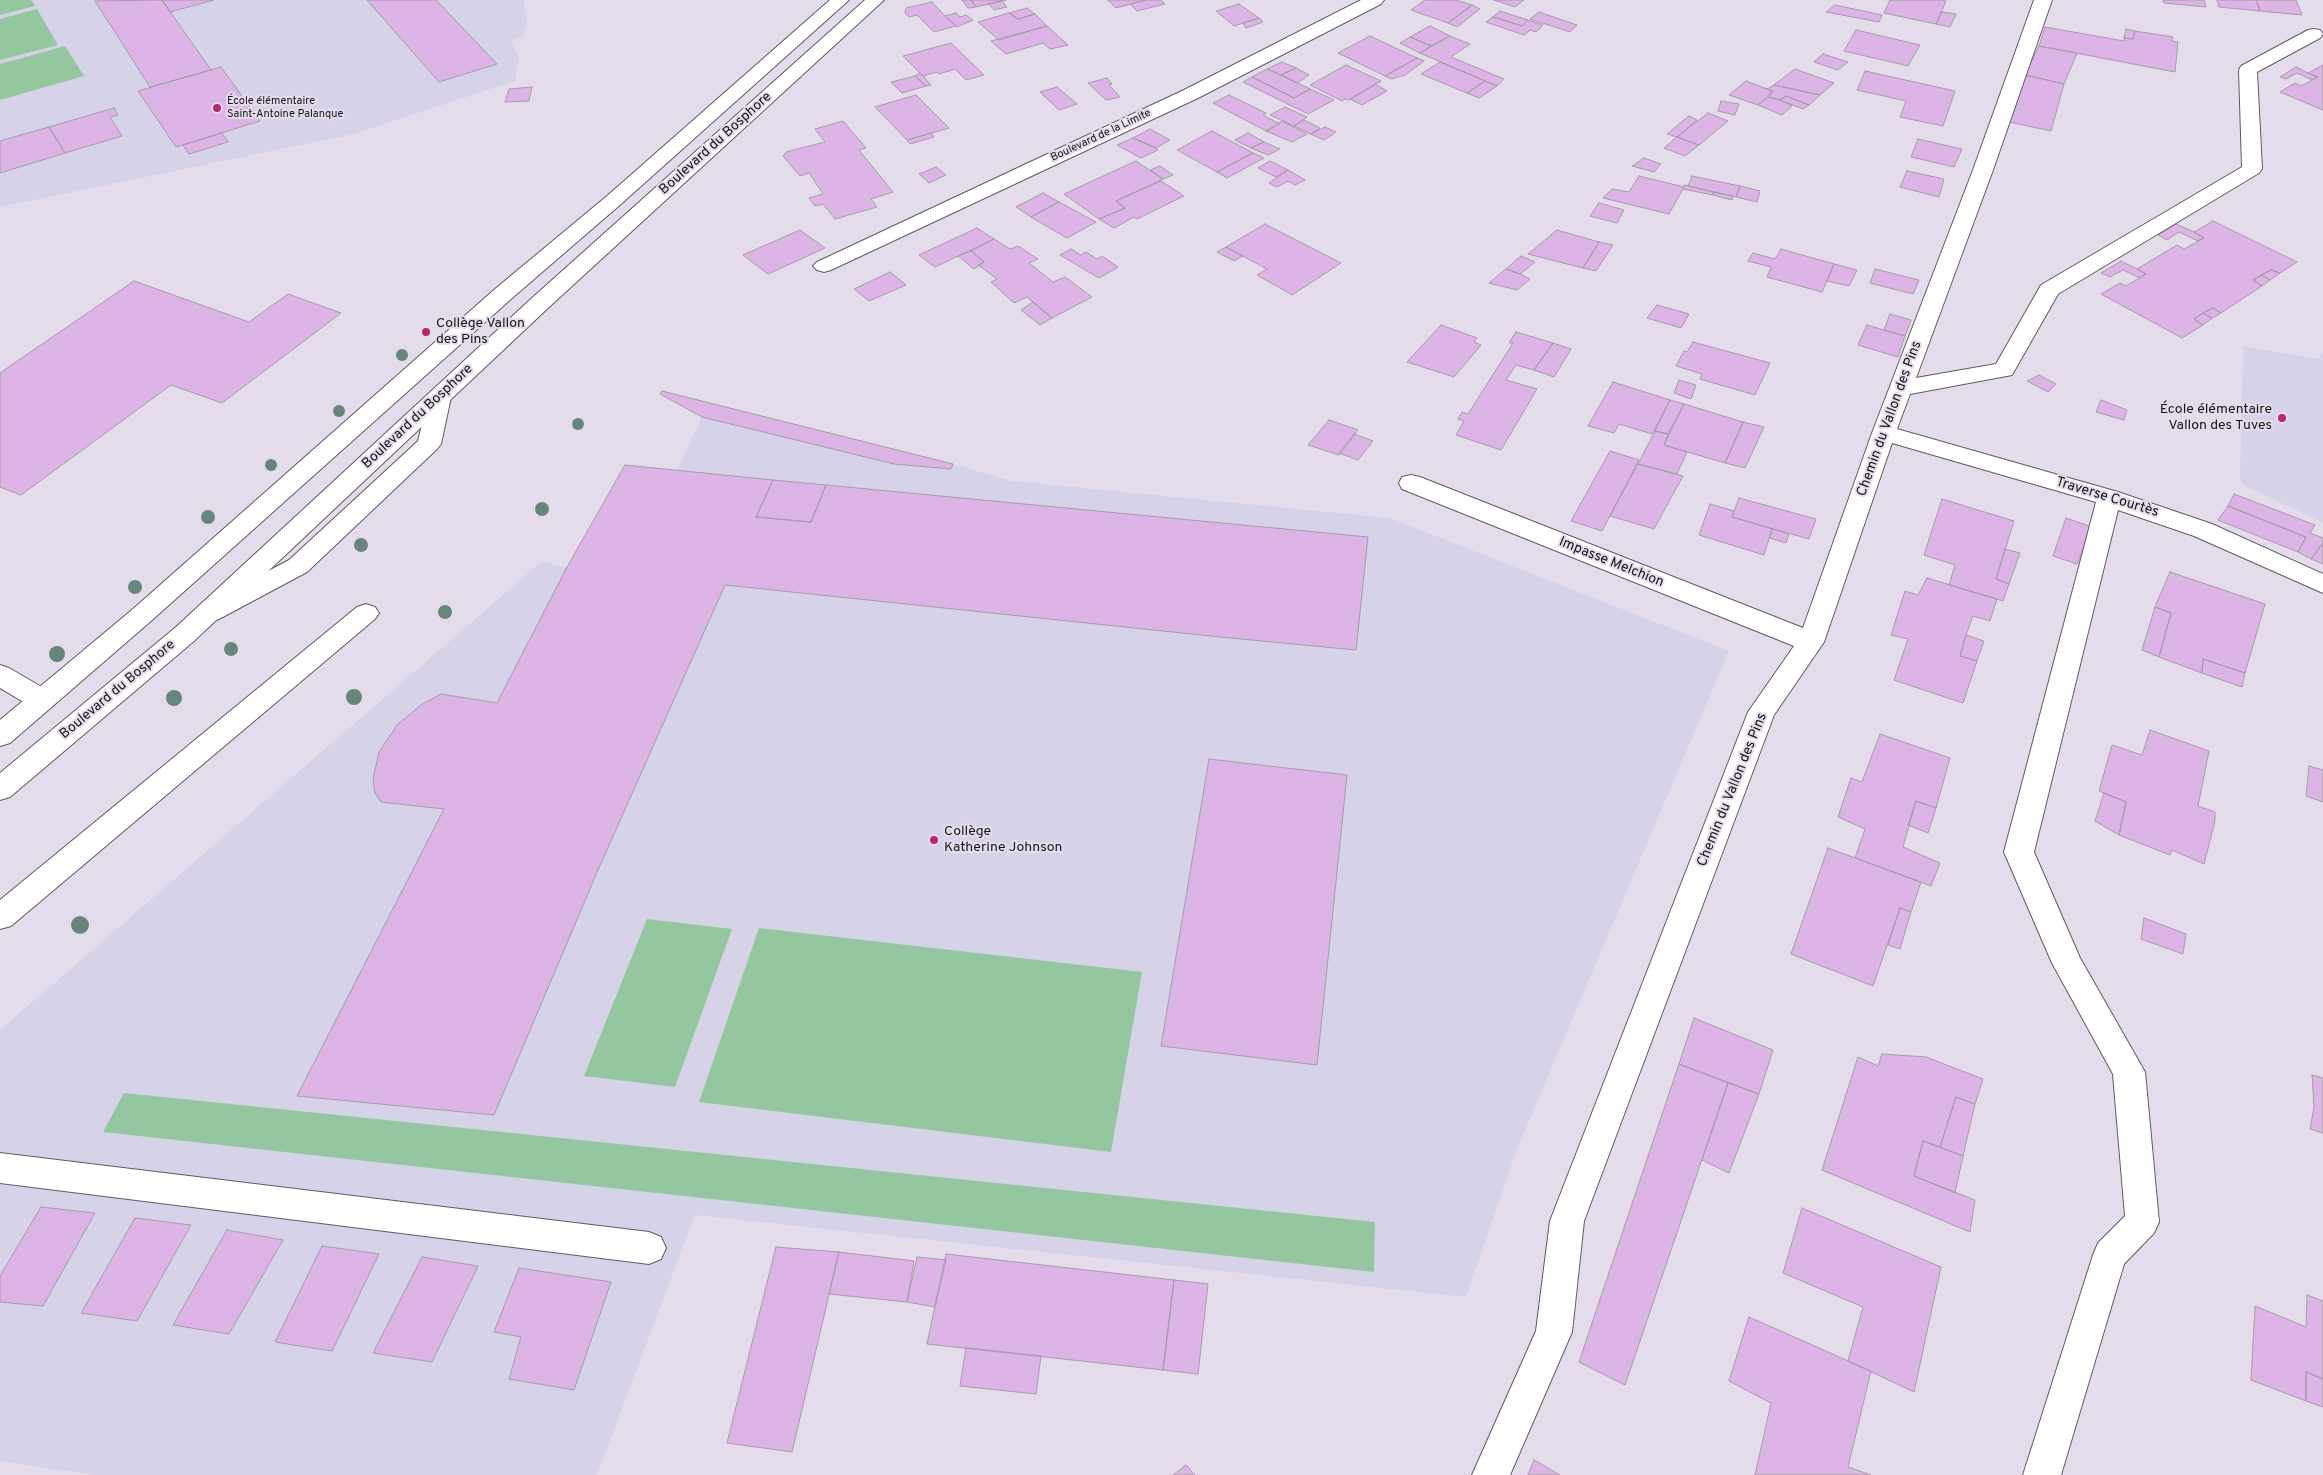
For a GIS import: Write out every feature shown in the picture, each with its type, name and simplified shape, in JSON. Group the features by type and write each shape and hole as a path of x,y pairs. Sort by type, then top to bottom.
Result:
{"street":[{"name":"Boulevard du Bosphore","path":"0,736 142,615 497,299 621,194 840,0"},
{"name":"Boulevard du Bosphore","path":"0,789 204,616 440,397 875,0"},
{"name":"Boulevard de la Limite","path":"824,266 1191,94 1375,0"},
{"name":"Chemin du Vallon des Pins","path":"1491,1475 1554,1332 1566,1221 1762,712 1811,642 1884,433 1983,170 2042,0"},
{"path":"1901,388 2004,370 2049,290 2252,169 2248,70 2314,34"},
{"name":"Traverse Courtès","path":"1884,433 2110,498 2203,530 2323,584"},
{"name":"Impasse Melchion","path":"1411,483 1811,642"},
{"path":"2042,1475 2110,1255 2142,1222 2128,1072 2067,963 2020,852 2110,498"},
{"path":"0,917 366,613"},
{"path":"0,675 42,700"},
{"path":"0,1168 649,1248"}],"shaded area":[{"name":"École élémentaire Saint-Antoine Palanque","path":"0,0 524,0 527,24 523,37 511,41 519,58 515,81 354,134 0,207"},
{"name":"École élémentaire Vallon des Tuves","path":"2243,346 2320,359 2323,352 2323,523 2242,484 2240,477"},
{"name":"Collège Katherine Johnson","path":"662,391 953,464 1012,481 1390,518 1729,651 1517,1149 1466,1297 695,1215 597,1475 94,1475 0,1461 0,1030 541,562 567,567 625,465 677,470 702,417 660,394"}],"green space":[{"path":"0,0 31,0 35,6 0,15"},
{"path":"37,9 58,45 0,60 0,19"},
{"path":"65,46 84,76 0,100 0,64"},
{"path":"647,919 732,929 675,1087 584,1076"},
{"path":"759,928 1142,972 1111,1152 699,1102"},
{"path":"124,1093 1375,1222 1374,1272 103,1132"}],"building":[{"path":"162,0 214,0 170,12"},
{"path":"162,0 211,70 150,87 95,1"},
{"path":"367,0 436,0 497,64 439,82"},
{"path":"962,0 971,0 976,7 968,8"},
{"path":"971,0 1006,0 976,7"},
{"path":"1108,0 1146,0 1116,8"},
{"path":"1146,0 1161,0 1165,4 1137,11 1130,4"},
{"path":"1425,0 1456,0 1472,5 1448,23 1411,10"},
{"path":"1494,0 1524,0 1515,7"},
{"path":"1890,0 1946,1 1936,24 1884,13"},
{"path":"2163,0 2204,0 2206,7 2164,3"},
{"path":"2217,0 2256,0 2260,11 2219,7"},
{"path":"2256,0 2296,0 2302,15 2260,11"},
{"path":"1002,1 1007,7 994,10 989,4"},
{"path":"932,2 956,26 934,32 917,15 909,17 905,13 906,8"},
{"path":"1239,4 1259,18 1234,26 1216,11"},
{"path":"1472,5 1480,9 1457,27 1448,23"},
{"path":"1835,5 1882,15 1879,22 1826,12"},
{"path":"1027,8 1035,14 1018,19 1009,13"},
{"path":"1500,11 1528,20 1522,26 1493,17"},
{"path":"1539,12 1577,25 1570,32 1530,19"},
{"path":"1942,12 1956,14 1950,27 1936,24"},
{"path":"956,13 960,17 966,15 973,20 957,27 945,16"},
{"path":"1009,13 1018,19 1035,14 1047,26 999,40 978,22"},
{"path":"1493,17 1522,26 1528,20 1543,25 1536,32 1530,30 1524,35 1486,22"},
{"path":"1259,18 1263,22 1246,28 1243,23"},
{"path":"1047,26 1068,45 1050,49 1043,43 1006,54 991,41"},
{"path":"1430,26 1450,36 1431,46 1410,37"},
{"path":"2045,27 2124,41 2124,38 2133,39 2135,31 2173,37 2172,41 2178,42 2175,72 2039,46"},
{"path":"2126,29 2135,31 2133,39 2124,38"},
{"path":"1856,30 1920,45 1908,66 1844,51"},
{"path":"1370,36 1417,58 1385,76 1338,53"},
{"path":"1450,36 1470,44 1451,57 1504,79 1497,86 1420,53"},
{"path":"1410,37 1431,46 1420,53 1400,43"},
{"path":"951,43 984,75 966,80 955,69 923,76 903,56"},
{"path":"2039,46 2077,53 2064,84 2025,75"},
{"path":"1823,54 1848,62 1838,70 1814,62"},
{"path":"1417,58 1424,61 1405,75 1391,79 1385,76"},
{"path":"1282,62 1296,68 1281,75 1267,69"},
{"path":"1440,62 1485,81 1467,93 1421,74"},
{"path":"1346,65 1381,81 1349,100 1345,99 1342,101 1310,85"},
{"path":"2323,65 2323,110 2280,92 2295,83 2301,86 2318,77 2308,73"},
{"path":"221,67 260,121 176,147 138,91"},
{"path":"2296,67 2318,77 2312,80 2297,73 2286,79 2280,77"},
{"path":"1296,68 1309,75 1297,83 1281,75"},
{"path":"1267,69 1310,89 1294,98 1252,77"},
{"path":"1795,69 1834,83 1820,95 1774,85"},
{"path":"1865,71 1955,91 1943,126 1900,117 1906,101 1857,90"},
{"path":"920,73 931,85 926,86 915,76"},
{"path":"2025,75 2064,84 2051,131 2009,122"},
{"path":"915,76 926,86 902,93 891,82"},
{"path":"1252,77 1294,98 1310,89 1334,100 1308,114 1243,82"},
{"path":"1107,78 1112,84 1109,85 1120,97 1106,100 1088,83"},
{"path":"1485,81 1497,86 1479,98 1467,93"},
{"path":"1746,81 1773,91 1758,105 1729,95"},
{"path":"1375,84 1387,91 1362,105 1350,99"},
{"path":"1774,85 1820,95 1809,105 1786,96 1780,100 1769,97 1773,91 1767,89"},
{"path":"532,87 529,101 505,102 509,89"},
{"path":"1057,87 1077,104 1059,110 1040,92"},
{"path":"916,95 949,128 907,140 875,107"},
{"path":"1229,95 1266,113 1263,115 1280,124 1266,131 1213,103"},
{"path":"1786,96 1809,105 1803,109 1780,100"},
{"path":"1769,97 1792,106 1782,115 1758,105"},
{"path":"1721,101 1739,104 1735,115 1718,111"},
{"path":"1285,107 1307,117 1294,126 1270,115"},
{"path":"114,108 118,115 110,117 122,136 65,153 49,127"},
{"path":"1708,113 1728,121 1699,145 1677,137"},
{"path":"1689,116 1697,120 1677,137 1667,134"},
{"path":"1304,120 1320,128 1311,134 1294,126"},
{"path":"843,121 866,148 859,150 893,192 871,199 877,207 835,219 823,204 815,206 809,198 823,194 809,173 800,176 783,156 786,152 825,142 815,129"},
{"path":"1282,121 1307,134 1292,142 1266,131"},
{"path":"49,127 65,153 0,173 0,141"},
{"path":"1325,127 1336,132 1324,140 1311,134"},
{"path":"1150,129 1170,140 1156,148 1133,138"},
{"path":"1212,131 1253,153 1217,172 1177,150"},
{"path":"222,133 228,142 189,154 183,145"},
{"path":"931,133 934,137 910,144 907,140"},
{"path":"1248,133 1264,142 1251,148 1235,140"},
{"path":"1677,137 1699,145 1685,156 1664,148"},
{"path":"1133,138 1158,150 1141,158 1117,145"},
{"path":"1918,139 1962,149 1954,167 1911,157"},
{"path":"1264,142 1280,149 1268,155 1251,148"},
{"path":"1253,153 1264,158 1227,178 1217,172"},
{"path":"1644,158 1661,164 1654,172 1632,166"},
{"path":"1136,161 1163,179 1116,201 1125,208 1099,219 1064,194"},
{"path":"1270,161 1288,170 1276,177 1258,168"},
{"path":"1160,166 1173,175 1163,179 1150,170"},
{"path":"936,167 946,175 929,183 919,174"},
{"path":"1288,170 1305,180 1295,185 1288,181 1277,187 1269,183"},
{"path":"1907,171 1944,179 1939,197 1900,187"},
{"path":"1639,176 1684,187 1669,214 1603,198 1612,189 1629,192"},
{"path":"1692,176 1740,186 1736,197 1688,186"},
{"path":"1161,181 1184,196 1137,219 1134,217 1114,228 1099,219 1125,208 1116,201"},
{"path":"1685,185 1713,192 1713,195 1683,189"},
{"path":"1740,186 1760,191 1757,202 1736,197"},
{"path":"1713,192 1733,196 1732,200 1713,195"},
{"path":"1043,193 1059,202 1031,217 1016,207"},
{"path":"1059,202 1096,222 1067,238 1031,217"},
{"path":"1599,203 1624,210 1617,223 1590,216"},
{"path":"2213,221 2297,262 2280,273 2271,270 2253,280 2262,286 2221,313 2213,308 2203,313 2194,319 2203,325 2182,338 2101,294 2120,283 2126,286 2146,274 2137,269 2177,245 2184,249 2204,238 2194,232"},
{"path":"1265,224 1341,263 1292,295 1257,275 1267,269 1226,247"},
{"path":"2176,224 2204,238 2198,241 2179,232 2167,240 2158,235"},
{"path":"977,228 994,239 935,267 919,255"},
{"path":"800,230 825,248 768,274 743,255"},
{"path":"1557,230 1599,242 1583,268 1528,254"},
{"path":"994,239 1010,249 1018,246 1038,259 1029,263 1053,282 1065,277 1092,297 1052,318 1027,297 1014,303 991,282 997,279 978,265 984,262 971,251"},
{"path":"1599,242 1613,245 1596,271 1583,268"},
{"path":"1226,247 1243,256 1234,261 1217,252"},
{"path":"1071,249 1081,255 1086,252 1097,259 1102,256 1118,267 1099,278 1060,255"},
{"path":"1781,249 1834,264 1822,292 1767,277 1771,267 1748,261 1753,253 1775,259"},
{"path":"971,251 984,262 974,269 958,256"},
{"path":"1521,256 1535,262 1520,274 1506,269"},
{"path":"2121,261 2146,274 2140,278 2123,270 2110,277 2101,273"},
{"path":"1834,264 1857,270 1849,286 1827,281"},
{"path":"1506,269 1530,279 1517,290 1489,283"},
{"path":"1875,269 1919,280 1913,294 1870,283"},
{"path":"2271,270 2280,273 2270,280 2261,275"},
{"path":"890,272 906,285 869,301 854,289"},
{"path":"2261,275 2270,280 2262,286 2253,280"},
{"path":"134,281 249,322 288,294 341,313 222,403 171,385 21,495 0,487 0,373"},
{"path":"1033,302 1052,318 1040,325 1021,310"},
{"path":"1657,305 1689,314 1681,328 1647,318"},
{"path":"2213,308 2221,313 2212,318 2203,313"},
{"path":"2203,313 2212,318 2203,325 2194,319"},
{"path":"1890,314 1911,320 1905,336 1884,330"},
{"path":"1441,325 1477,338 1474,342 1481,345 1454,377 1407,362"},
{"path":"1867,325 1905,336 1898,357 1858,345"},
{"path":"1516,332 1553,343 1534,370 1516,365 1506,380 1537,389 1501,450 1456,435 1464,421 1458,419 1462,412 1468,414 1513,343 1509,343"},
{"path":"1693,342 1770,363 1755,395 1700,379 1702,374 1676,366 1684,351 1687,352"},
{"path":"1553,343 1571,349 1554,377 1534,370"},
{"path":"2039,375 2056,384 2048,392 2027,381"},
{"path":"1679,380 1696,385 1691,399 1674,393"},
{"path":"1613,382 1670,400 1652,434 1619,424 1614,433 1588,426"},
{"path":"662,391 953,464 951,469 894,464 702,417 660,394"},
{"path":"1670,400 1684,404 1668,434 1655,431"},
{"path":"2101,400 2127,410 2124,420 2096,412"},
{"path":"1684,404 1743,422 1725,463 1664,445"},
{"path":"1329,420 1358,430 1339,455 1308,445"},
{"path":"1743,422 1764,427 1745,468 1725,463"},
{"path":"1655,431 1668,434 1664,445 1687,452 1677,474 1638,464"},
{"path":"1354,434 1373,441 1358,460 1339,453"},
{"path":"1610,451 1639,460 1602,531 1571,521"},
{"path":"1638,464 1683,476 1654,529 1610,516"},
{"path":"625,465 773,480 756,517 811,522 826,485 1368,537 1356,650 725,585 598,870 494,1115 297,1096 444,809 381,802 375,793 373,779 379,752 397,725 421,705 441,694 497,703 567,567"},
{"path":"773,480 826,485 811,522 756,517"},
{"path":"2234,494 2315,525 2310,533 2323,538 2323,543 2311,559 2298,552 2306,537 2228,506"},
{"path":"1739,498 1816,519 1809,539 1732,517"},
{"path":"1942,499 2014,521 1996,579 2009,584 2003,601 1949,585 1955,565 1924,555"},
{"path":"1710,504 1734,511 1732,517 1772,529 1764,555 1699,535"},
{"path":"2228,506 2306,537 2298,552 2218,520"},
{"path":"2066,518 2092,527 2077,564 2053,556"},
{"path":"1772,529 1789,534 1786,543 1770,538"},
{"path":"2323,543 2323,564 2311,559"},
{"path":"2005,549 2020,553 2009,584 1996,579"},
{"path":"2170,572 2265,604 2245,673 2203,659 2202,673 2159,657 2171,613 2155,607"},
{"path":"1927,578 1997,599 1990,621 1973,616 1966,635 1960,656 1977,661 1963,703 1894,680 1908,639 1891,635 1905,591 1918,595"},
{"path":"2155,607 2171,613 2159,657 2142,650"},
{"path":"1966,635 1984,641 1977,661 1960,656"},
{"path":"2203,659 2245,673 2242,687 2202,673"},
{"path":"2150,730 2209,751 2198,806 2215,812 2215,821 2204,864 2172,850 2170,855 2119,835 2126,802 2099,791 2112,745 2142,755"},
{"path":"1880,734 1950,758 1936,808 1916,801 1903,847 1940,863 1931,886 1855,858 1865,829 1838,817 1851,778 1862,782"},
{"path":"1209,759 1347,775 1317,1065 1161,1046"},
{"path":"2309,766 2323,770 2323,802 2306,796"},
{"path":"2104,793 2126,802 2119,835 2095,821"},
{"path":"1916,801 1936,808 1928,833 1908,825"},
{"path":"1828,848 1921,882 1911,912 1900,908 1873,986 1791,954"},
{"path":"1900,908 1911,912 1900,949 1888,945"},
{"path":"2144,918 2186,934 2183,954 2141,939"},
{"path":"1694,1018 1773,1050 1759,1094 1679,1064"},
{"path":"1882,1054 1926,1057 1983,1079 1975,1104 1956,1097 1940,1147 1923,1141 1914,1176 1975,1200 1970,1232 1822,1170 1858,1057 1878,1066"},
{"path":"1679,1064 1728,1083 1625,1385 1579,1362"},
{"path":"2312,1075 2323,1078 2323,1133 2310,1129 2314,1107"},
{"path":"1728,1083 1759,1094 1729,1173 1702,1160"},
{"path":"1956,1097 1975,1104 1963,1156 1940,1147"},
{"path":"1923,1141 1963,1156 1955,1193 1914,1176"},
{"path":"41,1207 95,1213 43,1306 0,1302 0,1276"},
{"path":"1802,1208 1941,1267 1914,1392 1848,1361 1863,1307 1783,1273"},
{"path":"135,1218 191,1225 137,1321 81,1313"},
{"path":"227,1230 283,1240 229,1334 173,1325"},
{"path":"322,1246 379,1254 332,1351 275,1342"},
{"path":"776,1247 839,1252 792,1452 727,1443"},
{"path":"839,1252 914,1261 907,1302 829,1294"},
{"path":"946,1254 1174,1280 1163,1370 927,1344"},
{"path":"422,1257 478,1266 432,1362 373,1353"},
{"path":"917,1257 946,1260 935,1307 907,1302"},
{"path":"519,1268 611,1282 574,1390 509,1379 521,1337 494,1332"},
{"path":"1174,1280 1208,1284 1198,1374 1163,1370"},
{"path":"2307,1295 2323,1301 2323,1379 2306,1372 2306,1401 2251,1380 2255,1306 2306,1327"},
{"path":"1749,1317 1871,1371 1848,1467 1871,1475 1755,1475 1771,1403 1729,1381"},
{"path":"966,1348 1041,1356 1036,1394 960,1386"},
{"path":"2306,1372 2323,1379 2323,1407 2306,1401"},
{"path":"1534,1460 1560,1475 1528,1475"},
{"path":"1186,1465 1195,1475 1173,1475"}],"place":[{"name":"École élémentaire Saint-Antoine Palanque","path":"217,108"},
{"name":"Collège Vallon des Pins","path":"426,332"},
{"name":"École élémentaire Vallon des Tuves","path":"2282,418"},
{"name":"Collège Katherine Johnson","path":"934,840"}]}
